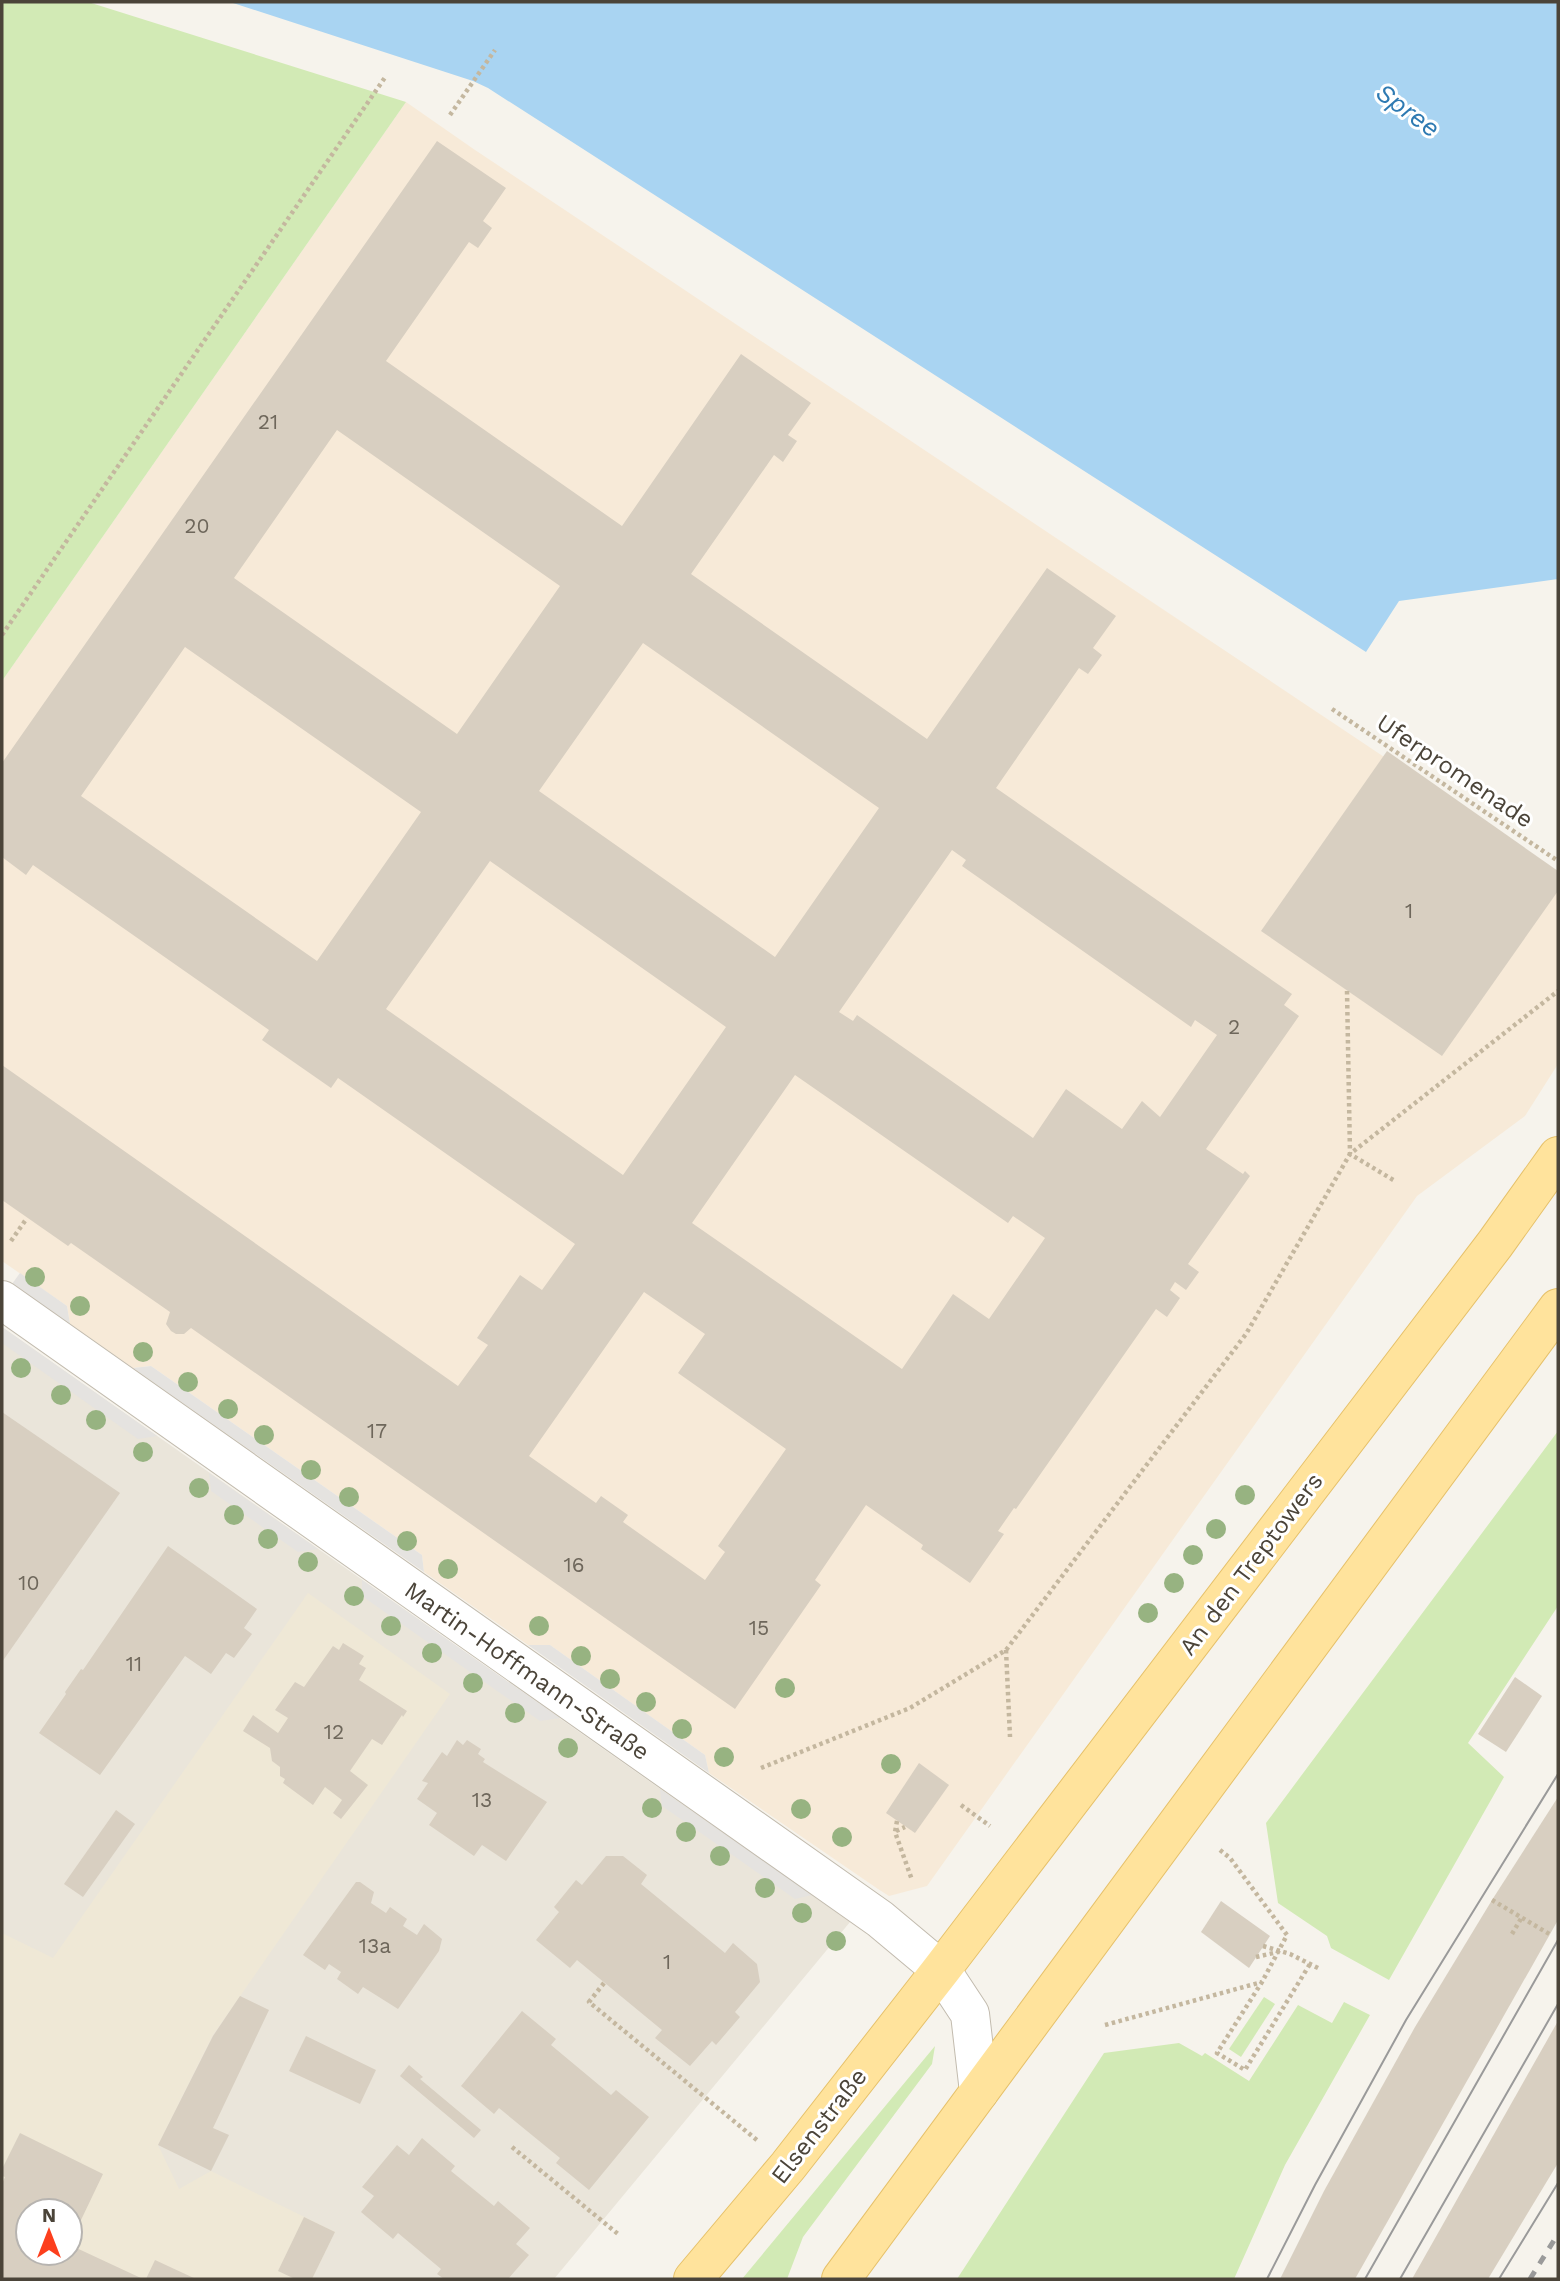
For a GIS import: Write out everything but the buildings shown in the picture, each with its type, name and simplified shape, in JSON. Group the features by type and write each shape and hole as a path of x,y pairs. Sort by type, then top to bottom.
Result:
{"main road":[{"name":"An den Treptowers","path":"941,1970 1495,1244 1558,1156"},
{"path":"841,2279 1558,1308"},
{"name":"Elsenstraße","path":"693,2279 788,2166 941,1970"}],"street":[{"name":"Martin-Hoffmann-Straße","path":"2,1300 880,1919 941,1970 970,2014 979,2092"}],"path":[{"path":"450,115 495,50"},
{"path":"2,635 386,76"},
{"name":"Uferpromenade","path":"1332,709 1558,861"},
{"path":"1347,991 1350,1154"},
{"path":"761,1768 910,1708 1006,1650 1246,1334 1350,1154 1558,991"},
{"path":"1350,1154 1395,1181"},
{"path":"11,1241 27,1218"},
{"path":"1006,1650 1010,1737"},
{"path":"961,1805 990,1826"},
{"path":"897,1821 895,1832 912,1880"},
{"path":"895,1832 905,1826"},
{"path":"1220,1850 1230,1858 1287,1935 1262,1982 1217,2053 1245,2070 1310,1964"},
{"path":"1492,1900 1551,1935"},
{"path":"1512,1934 1522,1917"},
{"path":"1263,1946 1290,1954 1320,1969"},
{"path":"1256,1957 1278,1952"},
{"path":"1105,2025 1262,1982"},
{"path":"604,1983 589,2002 788,2166"},
{"path":"512,2147 618,2234"}],"shaded area":[{"path":"406,102 1558,873 1558,1064 1525,1116 1417,1196 927,1886 889,1896 878,1889 709,1773 705,1755 550,1645 528,1645 424,1572 422,1555 151,1366 133,1368 70,1324 67,1306 2,1261 2,681"},
{"path":"20,1273 67,1306 70,1324 12,1284"},
{"path":"2,1327 850,1922 554,2279 2,2279"},
{"path":"2,1327 157,1436 138,1439 2,1343"},
{"path":"151,1366 422,1555 424,1572 133,1368"},
{"path":"209,1473 318,1549 298,1552 211,1491"},
{"path":"362,1580 560,1718 540,1721 362,1596"},
{"path":"308,1593 450,1694 213,2035 158,2145 179,2189 211,2171 335,2232 312,2279 2,2279 2,1933 53,1958"},
{"path":"528,1645 550,1645 705,1755 709,1773"},
{"path":"660,1789 812,1895 795,1899 662,1806"}],"green space":[{"path":"2,2 88,2 406,102 2,681"},
{"path":"1558,1431 1558,1606 1468,1743 1504,1777 1389,1980 1331,1948 1327,1936 1278,1903 1266,1823"},
{"path":"1264,1997 1275,2004 1241,2057 1229,2049"},
{"path":"1344,2002 1370,2015 1285,2165 1234,2279 957,2279 1104,2053 1179,2043 1202,2056 1205,2053 1249,2081 1298,2005 1332,2023"},
{"path":"935,2046 932,2064 803,2237 787,2279 742,2279"}],"water":[{"name":"Spree","path":"230,2 1558,2 1558,579 1399,601 1366,652 488,88"}],"tram line":[{"path":"1267,2279 1315,2185 1406,2020 1558,1774"},
{"path":"1365,2279 1558,1940"},
{"path":"1400,2279 1558,2004"},
{"path":"1499,2279 1558,2183"}],"railway":[{"path":"1530,2279 1558,2234"}]}
